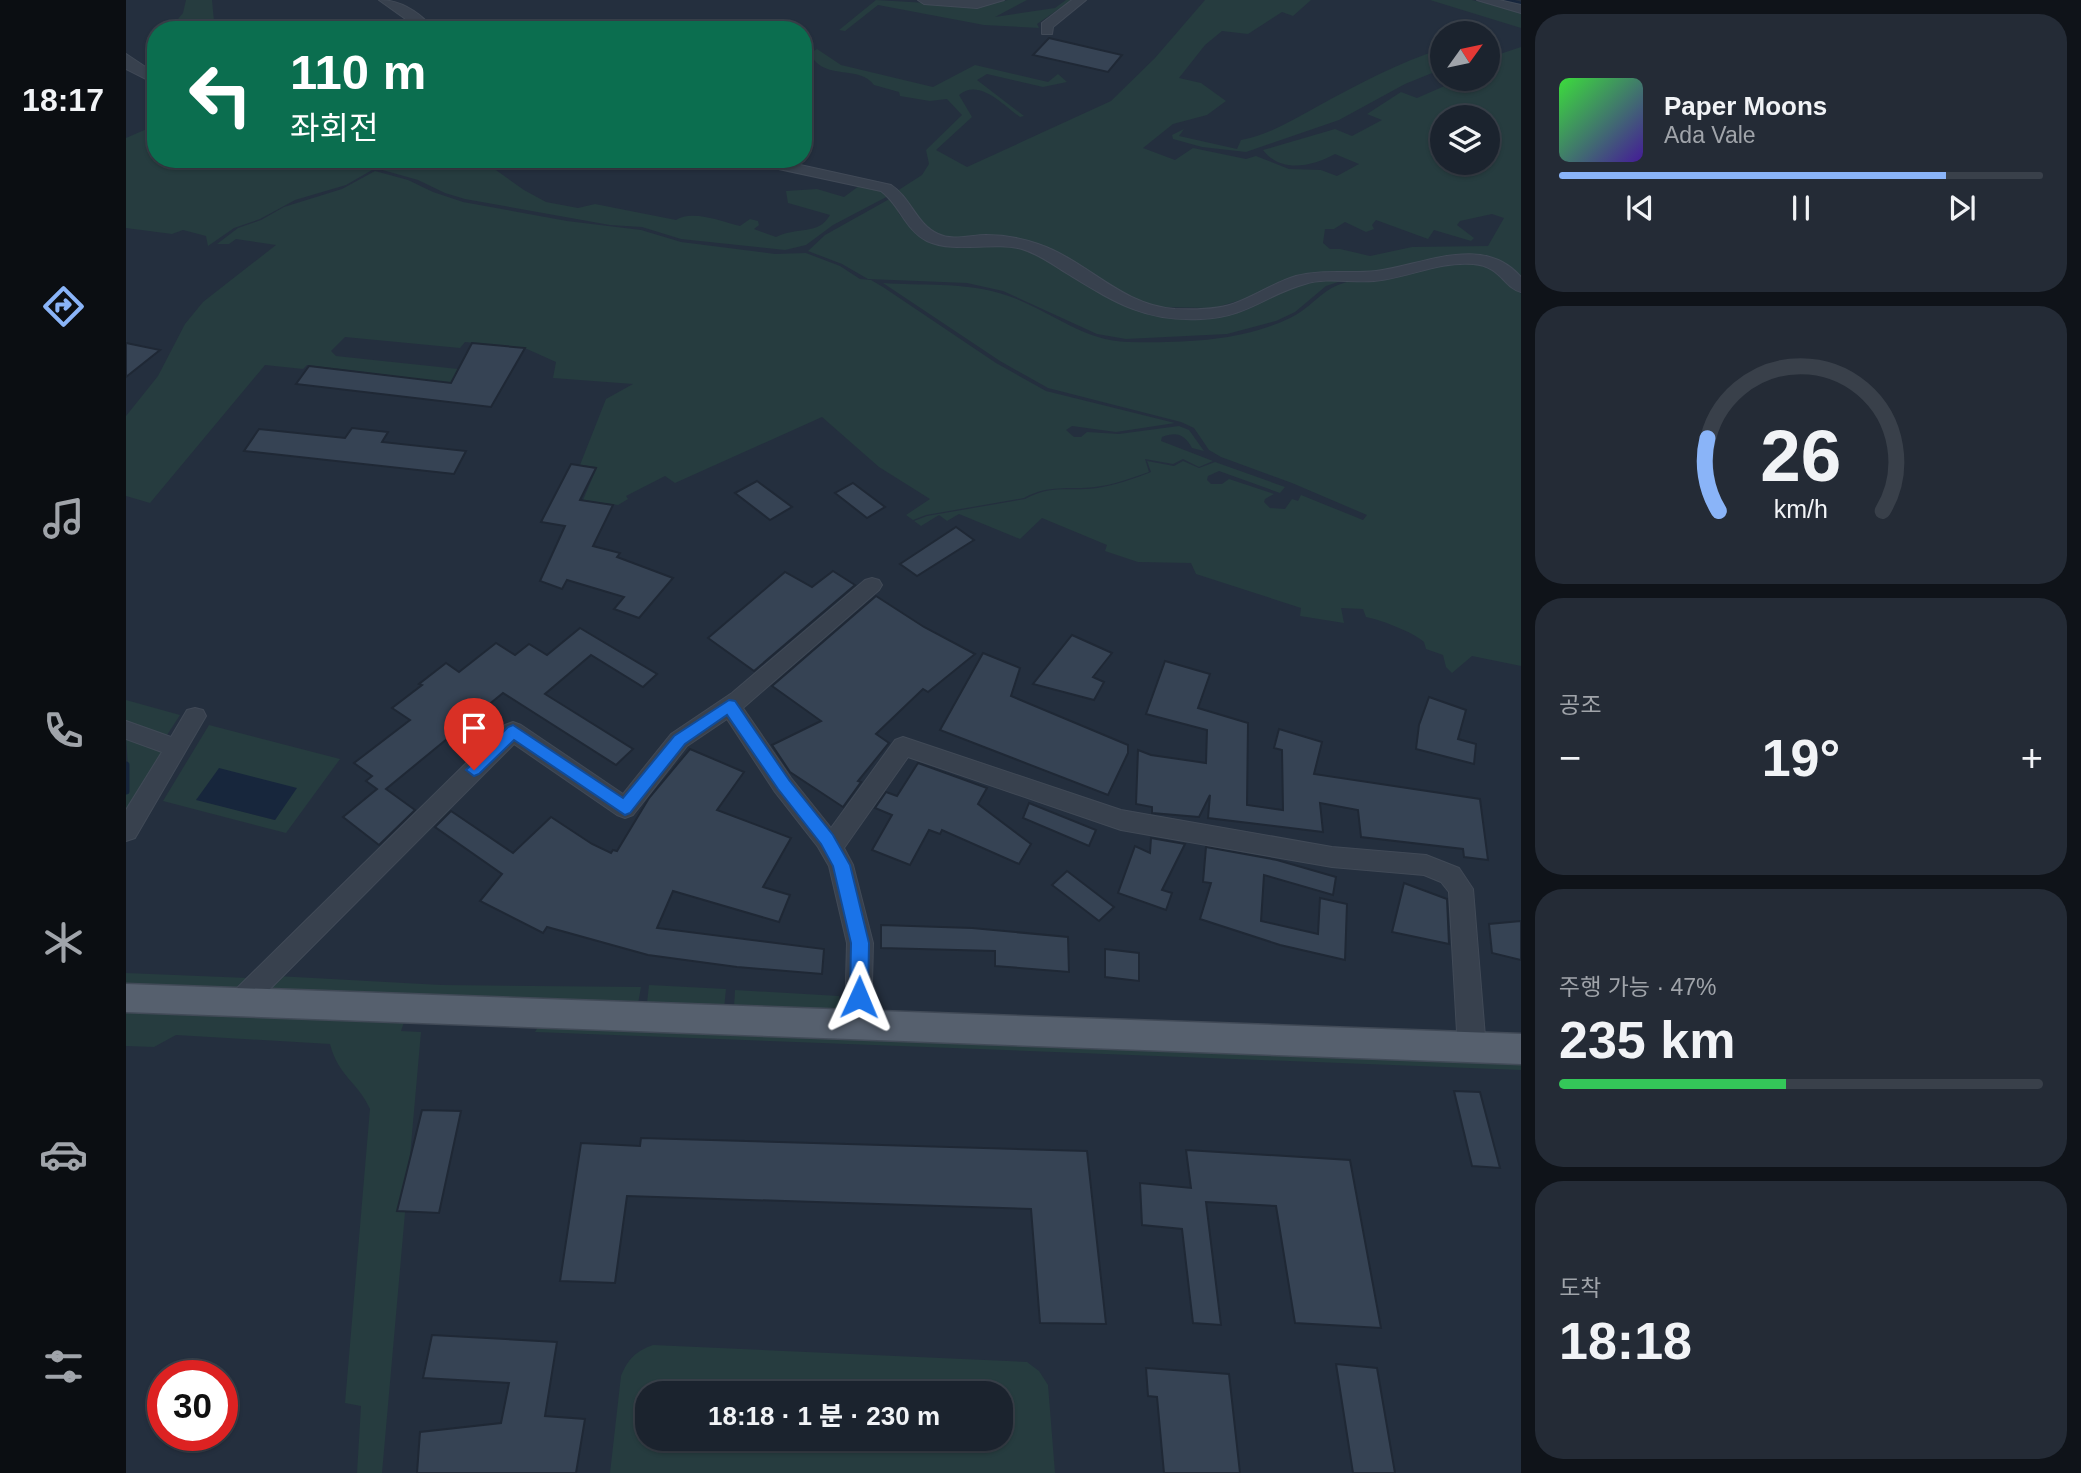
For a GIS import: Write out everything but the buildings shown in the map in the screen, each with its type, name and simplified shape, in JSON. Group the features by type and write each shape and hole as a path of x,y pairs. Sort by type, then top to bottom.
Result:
{"main road":[{"path":"126,998 1521,1049"}],"street":[{"path":"385,0 419,21"},
{"path":"924,0 977,4 998,0"},
{"path":"1046,31 1054,19 1080,0"},
{"path":"1483,0 1521,9"},
{"path":"126,58 131,66 147,75"},
{"path":"793,168 886,188 896,193 911,220 931,237 947,242 988,240 1029,246 1049,254 1114,296 1151,311 1219,313 1242,309 1303,279 1338,274 1389,274 1449,259 1475,259 1501,266 1521,287"},
{"path":"240,1002 513,731 625,808 679,740 729,705 872,584"},
{"path":"729,705 783,785 831,847 841,865 860,943 858,1023"},
{"path":"126,831 195,716"},
{"path":"126,730 177,748"},
{"path":"831,847 903,746 1121,820 1332,857 1426,865 1450,875 1461,889 1472,1049"}],"green space":[{"path":"186,0 212,0 214,21 176,21 183,13"},
{"path":"876,0 978,6 1008,0 1027,0 995,17 1055,8 1066,0 1072,0 1037,24 1039,28 984,25 878,5 845,31 839,30"},
{"path":"1205,0 1311,0 1293,16 1282,12 1248,34 1222,31 1205,45 1179,78 1201,83 1226,101 1207,115 1173,124 1143,148 1175,160 1193,148 1246,159 1256,156 1289,169 1321,170 1337,176 1359,164 1335,154 1317,162 1288,165 1270,158 1263,150 1335,129 1352,136 1382,120 1367,114 1401,92 1417,98 1433,91 1500,91 1500,54 1521,47 1521,276 1504,264 1483,258 1385,273 1335,272 1214,308 1156,307 1140,304 1042,248 956,241 932,235 897,191 922,175 929,164 926,150 962,115 947,99 930,101 900,96 899,92 874,85 860,75 826,68 818,64 812,57 812,52 817,49 841,65 933,87 975,65 1048,82 1058,74 1067,82 1043,87 987,74 977,80 1024,116 1020,117 982,91 974,89 959,95 972,117 936,150 967,167 1111,101 1155,58","holes":["1492,214 1504,218 1488,246 1412,247 1370,256 1330,249 1323,243 1325,229 1334,229 1345,222 1366,232 1374,229 1372,225 1376,220 1428,239 1434,230 1471,241 1474,238 1457,225 1460,221"]},
{"path":"1430,0 1472,0 1521,12 1521,28"},
{"path":"1430,53 1430,74 1405,84 1339,120 1246,152 1202,147 1173,139 1172,135 1184,129 1179,136 1237,149 1241,140 1272,130 1410,60"},
{"path":"147,129 147,168 372,170 346,185 295,200 260,219 234,228 208,246 206,236 183,230 172,234 126,228 126,138"},
{"path":"493,168 546,202 578,208 595,204 676,220 699,216 740,226 750,219 758,221 759,225 754,229 776,237 820,226 830,215 788,203 786,191 817,189 844,197 863,183 892,194 833,225 806,245 785,250 681,239 642,227 610,225 465,199 418,180 379,169"},
{"path":"375,171 408,180 463,202 567,221 641,230 681,242 775,254 806,253 840,266 860,279 871,280 996,363 1046,391 1175,423 1116,432 1072,426 1066,430 1074,437 1081,437 1087,432 1119,434 1179,426 1189,430 1204,451 1192,448 1183,437 1176,434 1162,437 1161,441 1213,461 1199,467 1183,459 1173,464 1145,459 1149,472 1116,483 1051,489 1024,498 926,515 913,520 906,515 930,499 879,467 822,417 675,483 665,476 626,496 628,499 618,505 583,500 597,467 580,465 606,399 633,384 553,378 556,362 527,349 465,342 460,348 345,337 331,351 336,356 505,374 501,389 307,365 303,369 265,365 150,503 126,496 126,416 158,376 185,324 203,302 276,245 236,239 229,244 217,244 238,228 261,220 284,207 342,189"},
{"path":"893,197 899,214 917,233 1024,247 1126,305 1207,317 1244,311 1303,281 1350,278 1326,286 1295,312 1276,321 1227,334 1126,339 1097,334 1003,291 967,283 868,279 842,264 808,251 825,235"},
{"path":"1463,261 1500,268 1521,294 1521,666 1472,656 1452,673 1446,667 1443,655 1426,649 1424,642 1405,630 1366,617 1363,609 1341,608 1344,623 1300,616 1301,608 1196,574 1191,563 1138,562 1105,551 1107,545 1042,518 1020,539 959,514 947,521 939,515 921,526 914,521 927,516 1025,499 1060,489 1097,488 1118,483 1151,472 1147,461 1174,466 1183,461 1199,468 1215,462 1285,487 1280,493 1219,471 1208,476 1207,480 1211,484 1222,484 1229,479 1274,494 1264,502 1270,508 1285,509 1292,499 1298,501 1301,495 1363,520 1367,515 1221,457 1209,450 1194,428 1181,422 1048,388 1000,361 883,283 985,290 1015,299 1094,336 1128,342 1169,342 1251,332 1296,315 1338,285 1384,273"},
{"path":"126,700 180,715 167,735 126,722"},
{"path":"209,725 340,759 286,833 163,801","holes":["296,788 275,820 196,799"]},
{"path":"126,735 163,751 126,820 126,794 129,786"},
{"path":"126,973 248,978 236,990 126,988"},
{"path":"277,976 441,985 641,987 638,1004 261,992"},
{"path":"649,985 726,989 724,1009 647,1003"},
{"path":"735,990 839,996 842,1011 734,1008"},
{"path":"126,1011 404,1022 401,1031 421,1032 382,1473 357,1473 361,1406 345,1403 370,1109 338,1064 330,1044 176,1035 154,1047 126,1046"},
{"path":"538,1027 1521,1062 1521,1070 535,1032"},
{"path":"653,1345 1027,1362 1039,1371 1048,1385 1055,1473 610,1473 621,1376 637,1353"}],"water":[{"path":"219,768 297,788 275,820 196,800"}],"waterway":[{"path":"1506,0 1521,4"},
{"path":"126,765 126,791"}],"route":[{"path":"474,770 513,731 625,808 679,740 729,705 783,785 827,839 841,865 860,943 859,997"}]}
